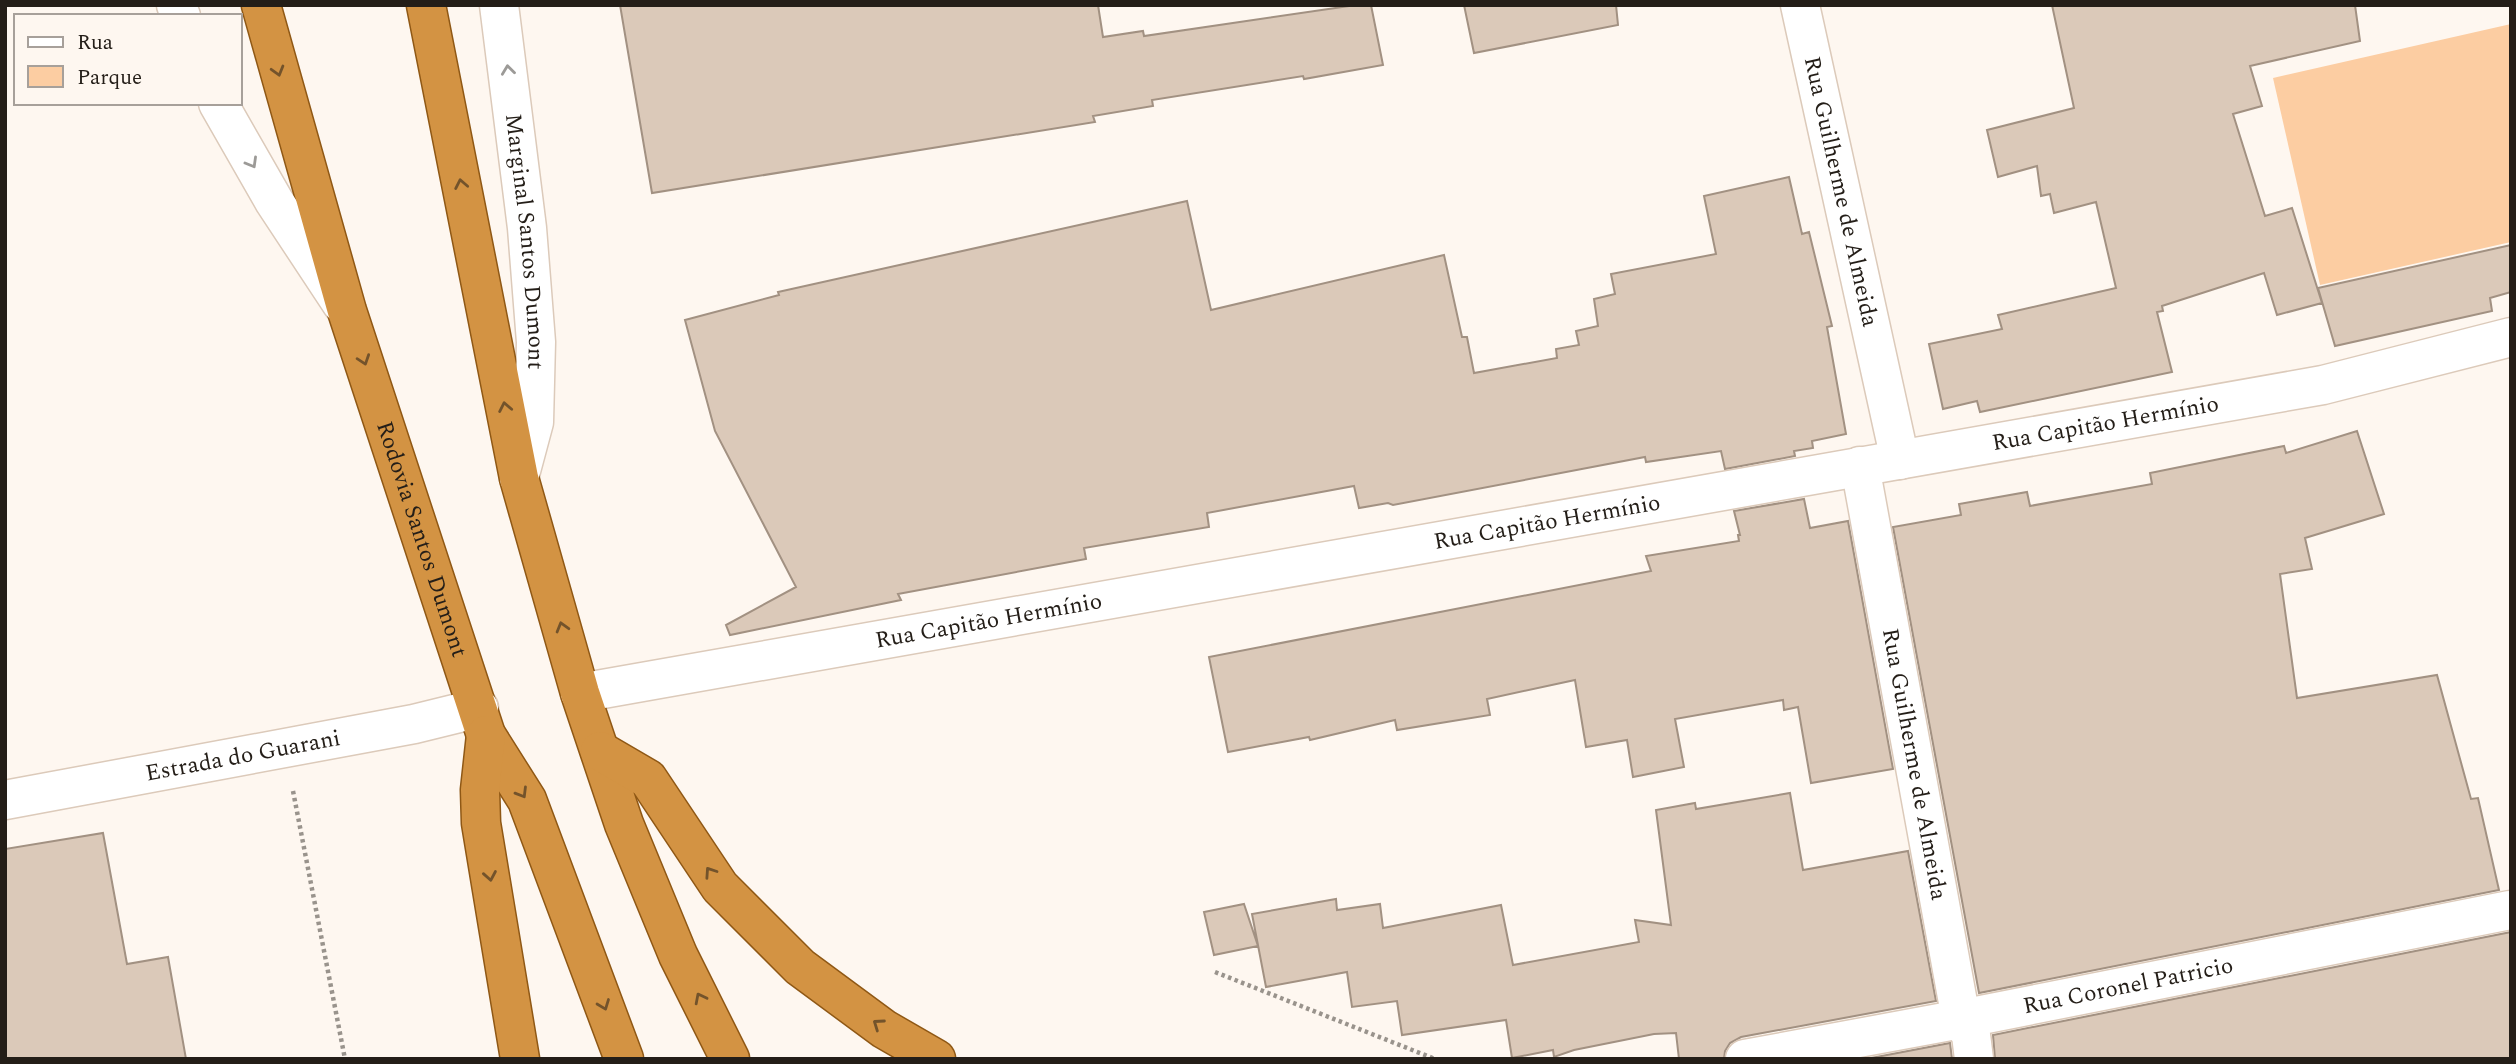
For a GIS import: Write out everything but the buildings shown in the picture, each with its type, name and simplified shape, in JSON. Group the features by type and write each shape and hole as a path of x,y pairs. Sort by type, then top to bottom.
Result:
{"highway":[{"name":"Rodovia Santos Dumont","path":"261,5 347,311 482,722 527,800 624,1059"},
{"path":"426,5 519,478 580,693 624,824 678,955 730,1059"},
{"path":"482,722 481,823 520,1059"},
{"path":"600,751 648,779 720,887 800,967 884,1028 936,1059"}],"street":[{"name":"Marginal Santos Dumont","path":"499,5 527,228 536,342 534,422 519,478"},
{"name":"Rua Guilherme de Almeida","path":"1800,5 1900,460"},
{"path":"219,105 274,201 347,311"},
{"name":"Rua Capitão Hermínio","path":"580,693 2323,385 2511,337"},
{"name":"Rua Guilherme de Almeida","path":"1860,466 1961,1019 1971,1035 1974,1059"},
{"name":"Estrada do Guarani","path":"5,800 414,724 482,722"},
{"name":"Rua Coronel Patricio","path":"1745,1059 2510,910"}],"path":[{"path":"285,749 345,1059"},
{"path":"1214,972 1435,1059"}],"green space":[{"path":"2511,24 2511,242 2320,285 2273,78"}]}
